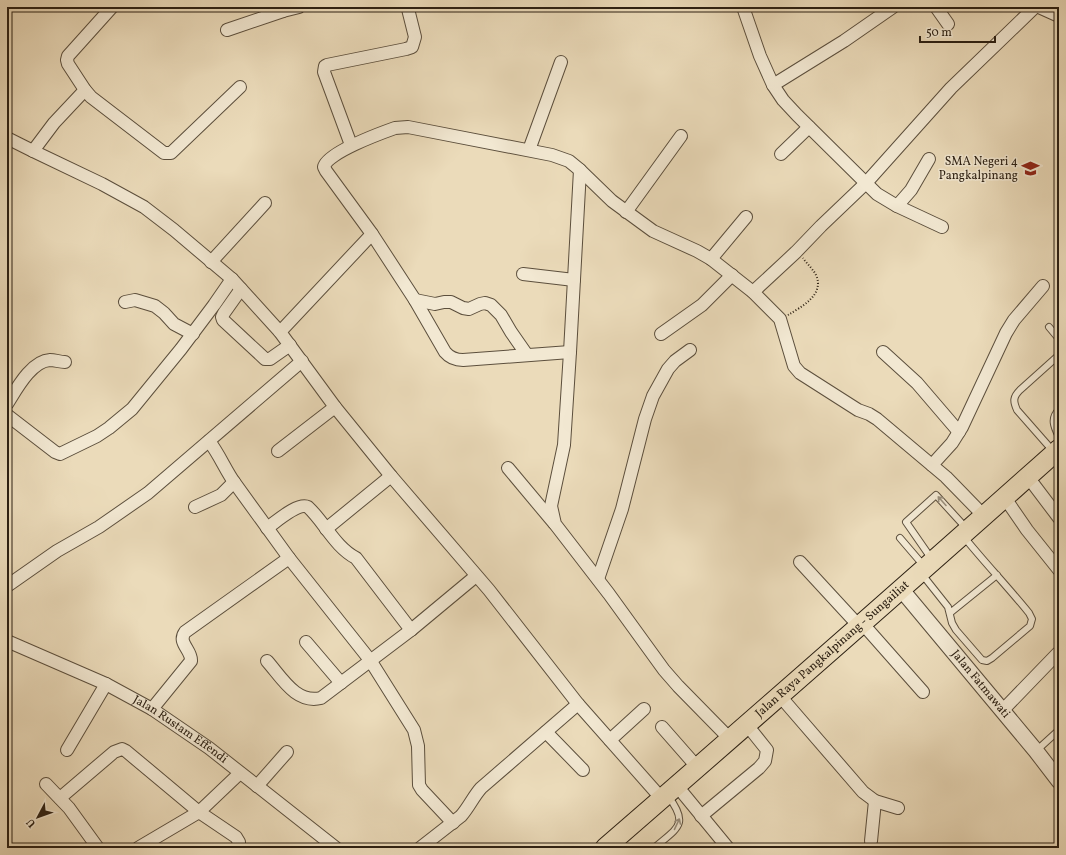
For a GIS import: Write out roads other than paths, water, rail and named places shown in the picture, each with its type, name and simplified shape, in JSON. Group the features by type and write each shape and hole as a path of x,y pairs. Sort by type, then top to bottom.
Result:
{"highway":[{"name":"Jalan Raya Pangkalpinang - Sungailiat","path":"605,848 730,740 926,566 985,517 1028,477 1058,446"}],"street":[{"path":"112,7 70,53 67,60 70,68 85,90 98,103 164,153 171,153 240,87"},
{"path":"227,30 282,9 299,7"},
{"path":"743,7 760,56 773,85 784,100 809,127 877,194 942,227"},
{"path":"773,85 844,41 893,7"},
{"path":"936,7 948,24"},
{"path":"754,292 866,183 951,88 1035,7"},
{"path":"1038,7 1059,16"},
{"path":"351,145 324,72 325,66 412,47 415,37 408,9"},
{"path":"529,150 561,62"},
{"path":"32,152 54,123 85,90"},
{"path":"570,352 463,360 453,359 445,352 415,300 372,234 324,167 326,161 351,145 395,128 408,127 529,150 552,155 569,162 580,170 612,201 653,231 711,259 754,292 780,319 794,366 800,373 858,410 873,416 957,487 985,517"},
{"path":"782,154 809,127"},
{"path":"626,212 681,136"},
{"path":"7,138 32,152 102,184 144,207 232,279 280,332 336,407 391,476 489,590 578,704 610,740 668,793 701,816 728,848"},
{"path":"898,206 911,190 929,159"},
{"path":"555,524 552,506 564,445 580,170"},
{"path":"210,262 265,203"},
{"path":"711,259 746,217"},
{"path":"280,332 372,234"},
{"path":"523,274 574,280"},
{"path":"661,334 702,305 732,275"},
{"path":"7,415 55,452 60,454 63,454 97,436 120,419 145,394 193,334 232,279"},
{"path":"932,465 952,443 959,432 1010,326 1043,286"},
{"path":"241,289 224,313 222,317 223,320 265,359 270,359 290,345"},
{"path":"125,302 135,300 155,306 174,324 193,334"},
{"path":"415,300 435,304 451,302 463,308 469,309 480,304 486,303 491,305 501,315 527,355"},
{"path":"598,579 622,509 645,419 653,396 668,369 675,361 690,350"},
{"path":"883,352 917,383 959,432"},
{"path":"7,404 27,374 40,363 49,360 65,362"},
{"path":"7,586 57,551 100,527 148,493 302,361"},
{"path":"278,451 336,407"},
{"path":"210,441 227,472 267,528 370,660 414,730 418,746 419,785 453,823"},
{"path":"508,468 555,524 598,579 664,670 730,740"},
{"path":"326,529 391,476"},
{"path":"1028,477 1059,518"},
{"path":"194,507 220,495 234,482"},
{"path":"1005,498 1031,535 1059,570"},
{"path":"267,528 297,507 305,506 312,511 345,550 356,558 411,630"},
{"path":"152,709 191,661 191,656 183,643 183,636 185,632 289,558"},
{"path":"800,562 923,692"},
{"path":"267,661 296,694 313,700 321,698 411,630 476,576"},
{"name":"Jalan Fatmawati","path":"901,589 1059,780"},
{"name":"Jalan Rustam Effendi","path":"7,641 106,684 152,709 209,748 333,847"},
{"path":"306,642 342,683"},
{"path":"1002,710 1058,654"},
{"path":"67,750 106,684"},
{"path":"780,696 863,792 875,801 898,808"},
{"path":"420,848 453,823 466,811 470,801 481,788 578,704"},
{"path":"610,740 644,709"},
{"path":"701,816 759,768 765,761 767,750 747,725"},
{"path":"662,727 698,768"},
{"path":"546,732 583,770"},
{"path":"60,798 114,752 122,749 200,812 236,837 239,842 238,848"},
{"path":"257,786 286,752"},
{"path":"138,848 200,812 240,773"},
{"path":"46,784 69,808 98,848"},
{"path":"871,841 875,801"}],"lane":[{"path":"1049,327 1059,339"},
{"path":"1058,446 1017,410 1014,403 1014,396 1059,355"},
{"path":"1058,446 1053,419 1059,410"},
{"path":"936,495 965,533 982,560 997,575 1029,613 1032,622 1030,626 987,661 982,660 956,630 952,623 948,607 926,566 906,522 936,495"},
{"path":"900,538 926,566"},
{"path":"950,613 997,575"},
{"path":"1036,751 1059,730"},
{"path":"654,848 674,831 678,825 680,816 668,793"}],"place":[{"name":"SMA Negeri 4 Pangkalpinang","path":"1031,169"}]}
